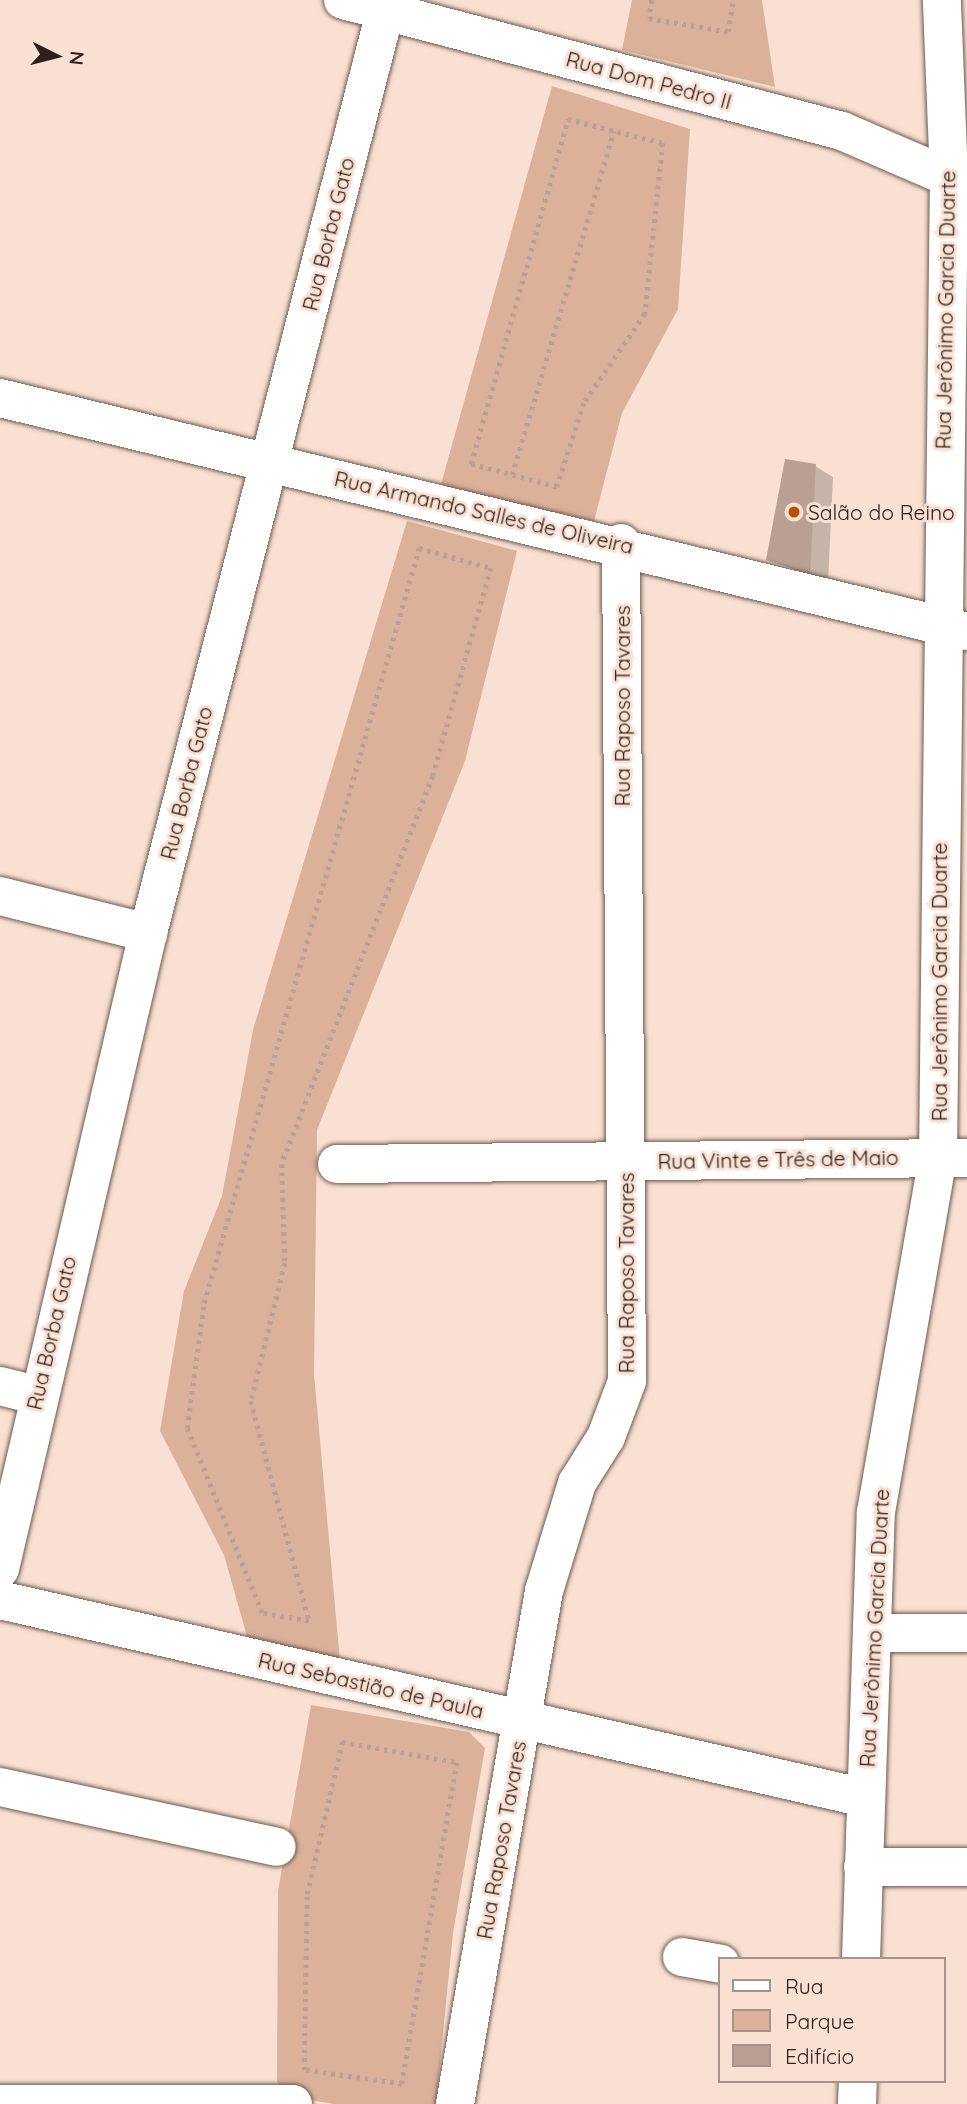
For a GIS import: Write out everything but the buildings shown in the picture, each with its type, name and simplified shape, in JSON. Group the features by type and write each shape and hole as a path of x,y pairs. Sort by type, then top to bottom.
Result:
{"street":[{"name":"Rua Dom Pedro II","path":"343,0 386,5 842,131 958,182"},
{"name":"Rua Jerônimo Garcia Duarte","path":"861,1957 876,1513 953,1158 958,182 942,0"},
{"name":"Rua Borba Gato","path":"0,1569 18,1390 148,933 386,5"},
{"name":"Rua Armando Salles de Oliveira","path":"0,398 621,543 954,629"},
{"name":"Rua Raposo Tavares","path":"454,2104 544,1591 577,1483 606,1437 627,1381 621,543"},
{"path":"0,896 148,933"},
{"name":"Rua Vinte e Três de Maio","path":"337,1164 953,1158"},
{"name":"Rua Sebastião de Paula","path":"0,1600 865,1798"},
{"path":"873,1633 967,1633"},
{"path":"0,1787 277,1847"},
{"path":"863,1867 967,1867"},
{"path":"682,1957 718,1964"},
{"path":"857,2104 858,2083"},
{"path":"1,2104 293,2104"}],"path":[{"path":"652,0 649,18 728,32 733,0"},
{"path":"568,119 663,143 645,314 584,403 558,487 512,475 471,464 568,119"},
{"path":"512,475 614,131"},
{"path":"418,548 491,568 433,776 282,1164 285,1263 251,1401 309,1621 262,1613 187,1428 204,1303 418,548"},
{"path":"342,1742 457,1762 402,2084 304,2070 307,1894 342,1742"}],"green space":[{"path":"632,0 762,0 775,87 622,50"},
{"path":"552,86 690,129 678,309 622,413 594,521 440,488"},
{"path":"407,521 517,551 465,761 317,1130 314,1374 340,1661 248,1640 224,1555 160,1431 184,1291 222,1196 253,1030"},
{"path":"311,1705 469,1732 485,1748 453,1933 436,2104 334,2104 293,2097 277,2082 278,1891"}],"place":[{"name":"Salão do Reino","path":"794,512"}]}
